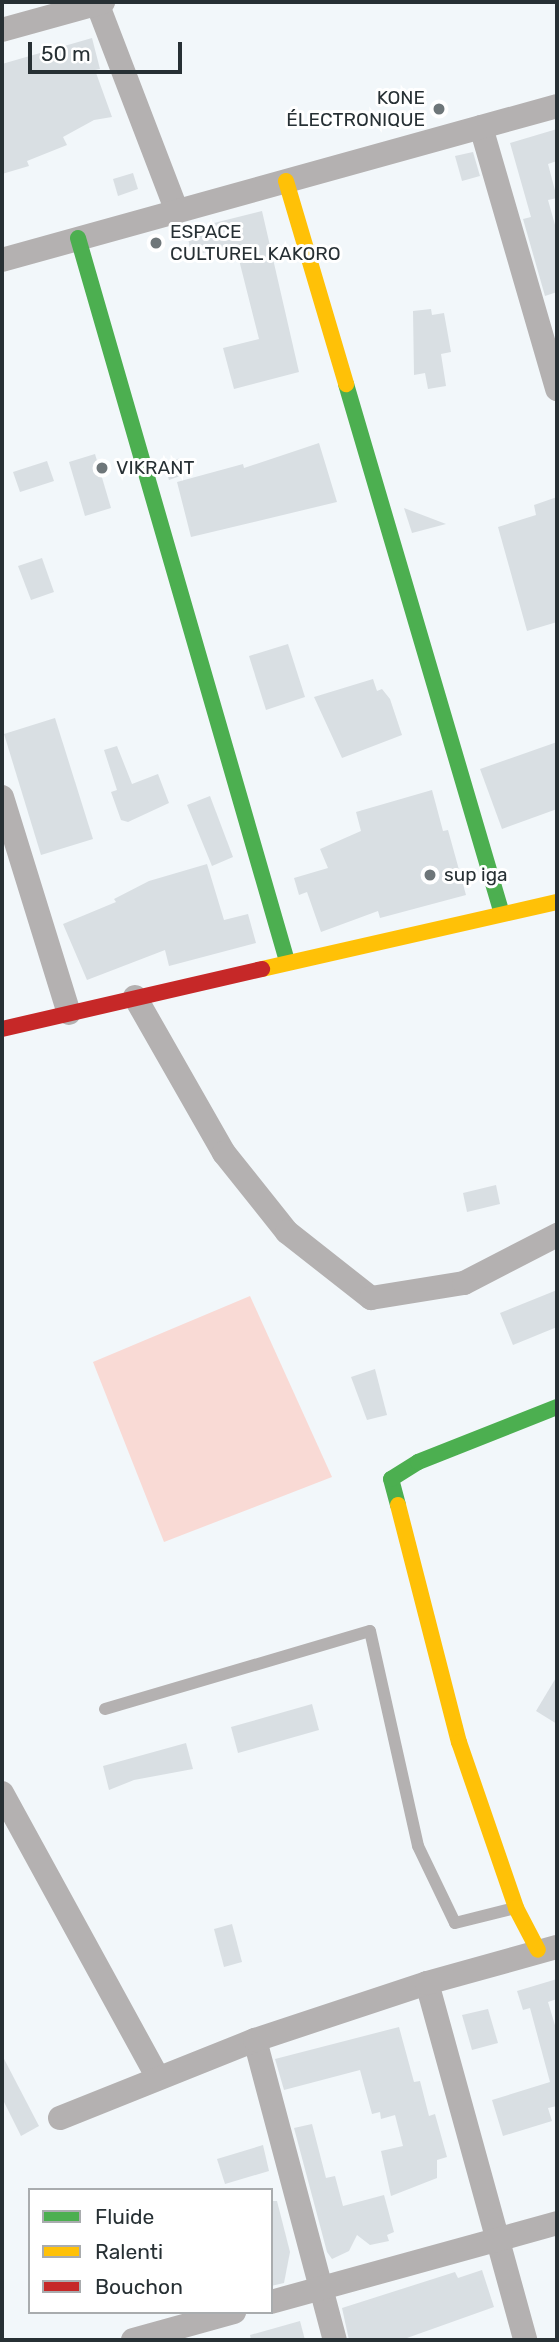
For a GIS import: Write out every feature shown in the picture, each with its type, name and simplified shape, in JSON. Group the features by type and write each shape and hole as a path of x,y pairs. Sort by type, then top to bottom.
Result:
{"street":[{"path":"2,30 91,4 177,211"},
{"path":"2,260 557,106"},
{"path":"481,127 557,389"},
{"path":"286,181 502,914"},
{"path":"78,238 287,961"},
{"path":"2,797 69,1013"},
{"path":"2,1029 287,961 557,902"},
{"path":"135,998 224,1153 287,1232 371,1298 464,1283 557,1235"},
{"path":"60,2118 255,2040 427,1983 548,1948 516,1908 459,1742 391,1479 418,1462 557,1407"},
{"path":"2,1793 157,2077"},
{"path":"427,1983 525,2340"},
{"path":"255,2040 335,2340"},
{"path":"273,2301 557,2223"},
{"path":"136,2340 227,2314"}],"lane":[{"path":"105,1709 370,1631 418,1846 454,1923 516,1908"}],"shaded area":[{"path":"250,1296 332,1477 164,1542 93,1362"}],"building":[{"path":"92,38 100,69 95,70 112,117 94,120 63,137 67,145 27,161 29,166 2,174 2,64"},
{"path":"557,129 557,161 548,164 557,198 548,200 557,232 557,292 545,296 523,219 531,217 510,143"},
{"path":"473,152 480,176 462,181 455,156"},
{"path":"133,173 138,189 118,196 113,179"},
{"path":"262,211 299,372 234,389 223,348 259,339 235,244 192,256 186,230"},
{"path":"431,309 432,315 444,313 451,352 441,354 446,386 428,389 425,373 414,375 413,311"},
{"path":"319,443 337,502 191,537 177,482 243,464 244,468"},
{"path":"95,454 111,508 85,516 69,462"},
{"path":"180,458 186,474 169,480 164,464"},
{"path":"47,461 54,481 20,492 13,472"},
{"path":"557,497 557,622 527,631 498,527 536,515 534,505"},
{"path":"404,508 446,524 412,533"},
{"path":"42,558 54,592 31,600 18,566"},
{"path":"288,644 305,697 266,710 249,656"},
{"path":"373,679 377,691 382,689 390,699 402,735 342,758 314,697"},
{"path":"55,718 93,839 41,855 4,734"},
{"path":"557,742 557,809 502,829 480,769"},
{"path":"117,746 132,784 158,774 169,803 128,822 121,820 111,792 117,790 104,750"},
{"path":"432,790 443,831 448,830 466,895 380,918 378,911 321,932 307,892 299,895 294,878 328,868 320,849 361,831 356,812"},
{"path":"210,796 233,857 212,866 187,805"},
{"path":"207,864 224,920 248,914 256,943 169,966 165,950 87,980 63,924 116,902 114,899 149,881"},
{"path":"496,1185 500,1204 467,1212 463,1193"},
{"path":"557,1290 557,1327 513,1345 500,1313"},
{"path":"375,1369 387,1415 367,1420 351,1377"},
{"path":"557,1676 557,1724 536,1711"},
{"path":"312,1704 319,1730 238,1753 231,1727"},
{"path":"186,1743 193,1769 134,1780 109,1790 103,1766"},
{"path":"232,1924 242,1962 224,1967 214,1929"},
{"path":"557,1979 557,1999 548,2002 557,2032 557,2106 548,2108 552,2121 503,2136 492,2100 550,2082 530,2008 523,2010 517,1991"},
{"path":"488,2009 498,2043 472,2050 462,2015"},
{"path":"399,2027 414,2082 420,2081 429,2116 435,2114 447,2157 437,2160 437,2178 391,2196 381,2151 403,2146 395,2115 381,2119 380,2112 372,2114 360,2070 284,2090 275,2059"},
{"path":"2,2055 39,2126 21,2136 2,2098"},
{"path":"312,2124 326,2178 335,2176 343,2206 384,2195 394,2232 387,2235 389,2241 370,2245 357,2235 349,2251 332,2259 327,2252 294,2128"},
{"path":"263,2145 269,2171 225,2184 217,2159"},
{"path":"273,2201 277,2201 290,2252 284,2283 273,2286"},
{"path":"482,2270 494,2307 407,2338 349,2340 342,2308 455,2272 458,2278"},
{"path":"300,2321 305,2340 251,2340 250,2335"}],"traffic: fast":[{"path":"78,238 287,961"},
{"path":"346,384 502,914"},
{"path":"398,1505 391,1479 418,1462 557,1407"}],"traffic: slow":[{"path":"286,181 346,384"},
{"path":"262,969 557,902"},
{"path":"398,1505 459,1742 516,1908 538,1950"}],"traffic: jam":[{"path":"2,1029 262,969"}],"place":[{"name":"KONE ÉLECTRONIQUE","path":"439,109"},
{"name":"ESPACE CULTUREL KAKORO","path":"156,243"},
{"name":"VIKRANT","path":"102,468"},
{"name":"sup iga","path":"430,875"}]}
